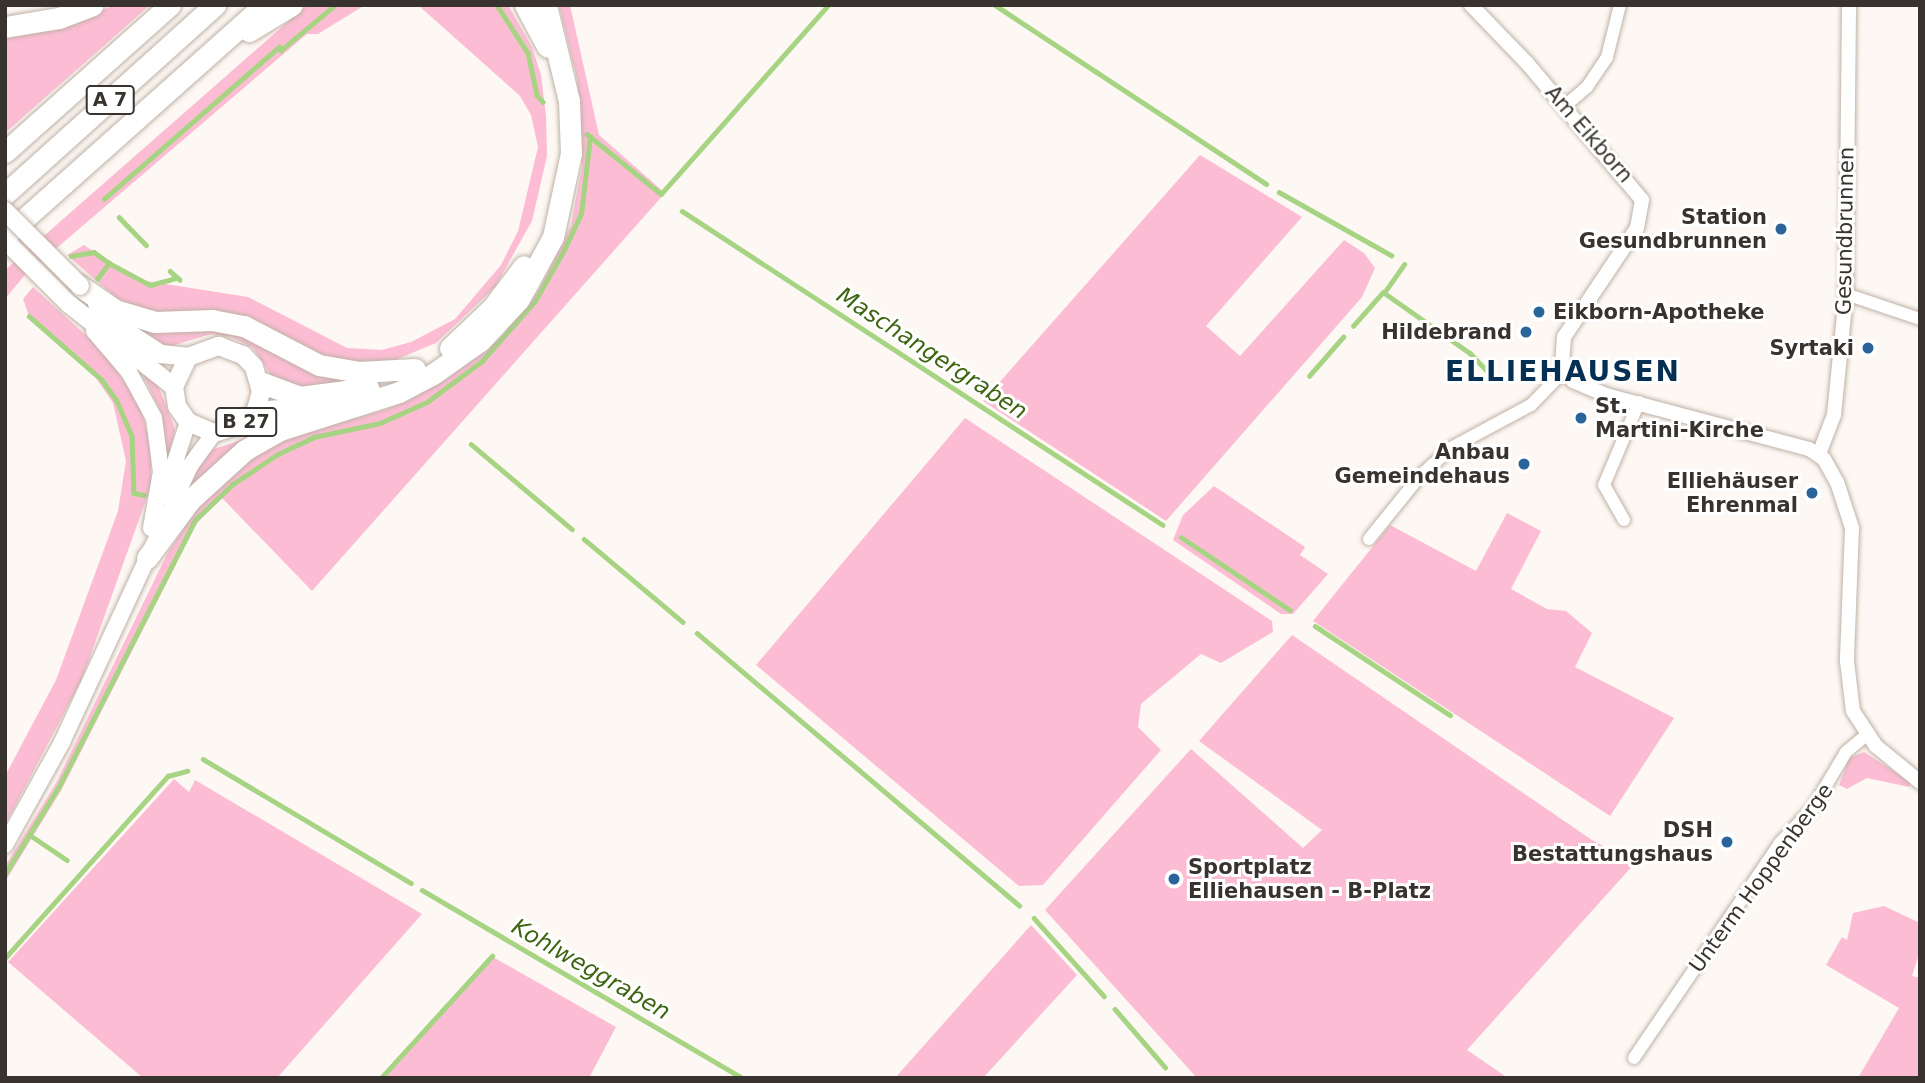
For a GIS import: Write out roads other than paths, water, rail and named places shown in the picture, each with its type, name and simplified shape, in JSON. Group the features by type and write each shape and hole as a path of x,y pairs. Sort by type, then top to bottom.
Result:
{"highway":[{"path":"5,27 59,18 93,5"},
{"path":"5,152 170,5"},
{"name":"A 7","path":"5,194 215,5"},
{"name":"A 7","path":"5,238 264,5"},
{"path":"205,57 292,5"},
{"path":"260,383 300,397 321,397 373,387 415,369 456,344 493,307 524,266 551,203 560,148 560,94 546,43 525,5"},
{"path":"147,558 190,500 245,450 280,430 399,392 466,353 507,314 545,255 560,212 571,139 569,100 546,5"},
{"path":"74,295 155,322 212,320 244,326 330,368 358,372 415,369"},
{"path":"250,418 268,411 351,406"}],"main road":[{"name":"B 27","path":"5,211 74,295 146,346 161,354 188,357 211,347 235,350 254,367 260,383 259,401 250,418 238,428 215,433 188,422 177,406 174,387 74,295 5,238"},
{"path":"74,295 129,372 154,418 161,472 151,528"},
{"path":"174,387 188,357"},
{"path":"109,635 151,528 188,422"},
{"path":"5,845 40,786 190,466 215,433"}],"street":[{"name":"Am Eikborn","path":"1471,5 1565,106 1639,192 1643,207 1637,228 1564,337 1559,358 1563,372"},
{"path":"1565,106 1587,87 1607,57 1620,5"},
{"name":"Gesundbrunnen","path":"1819,454 1834,415 1846,294 1849,5"},
{"path":"1846,294 1920,320"},
{"path":"1369,539 1420,475 1451,448 1531,405 1563,372 1590,389 1819,454 1837,482 1852,528 1847,678 1853,711 1867,735 1920,782"},
{"path":"1624,520 1604,485 1639,402"},
{"name":"Unterm Hoppenberge","path":"1634,1058 1782,842 1812,809 1846,752 1867,735"}],"waterway":[{"path":"104,199 279,47 281,50 335,5"},
{"name":"Maschangergraben","path":"497,5 528,53 537,95 543,102"},
{"path":"587,134 661,194 828,5"},
{"path":"995,5 1266,184"},
{"path":"5,874 58,788 195,520 233,484 278,454 314,437 380,423 427,402 482,361 535,301 564,250 581,214 590,137"},
{"path":"1279,192 1391,255"},
{"name":"Maschangergraben","path":"682,211 1163,525"},
{"path":"119,217 146,245"},
{"path":"71,256 94,252 109,263"},
{"path":"97,279 109,263 150,285 177,278"},
{"path":"1384,293 1404,264"},
{"path":"170,271 180,280"},
{"path":"1353,326 1383,292"},
{"path":"1386,294 1470,353 1496,380"},
{"path":"29,316 102,380 116,399 132,436 134,493 144,495"},
{"path":"1309,376 1343,337"},
{"path":"471,444 572,529"},
{"name":"Maschangergraben","path":"1181,537 1290,610"},
{"path":"584,539 683,622"},
{"name":"Maschangergraben","path":"1315,626 1450,715"},
{"path":"697,633 1019,905"},
{"name":"Kohlweggraben","path":"203,759 411,883"},
{"name":"Kohlweggraben","path":"5,958 168,776 187,771"},
{"name":"Kohlweggraben","path":"33,837 67,860"},
{"name":"Kohlweggraben","path":"422,890 742,1078"},
{"path":"1034,918 1104,996"},
{"path":"381,1078 492,956"},
{"path":"1115,1009 1165,1067"}],"place":[{"name":"Station Gesundbrunnen","path":"1781,229"},
{"name":"Eikborn-Apotheke","path":"1539,312"},
{"name":"Hildebrand","path":"1526,332"},
{"name":"Syrtaki","path":"1868,348"},
{"name":"St. Martini-Kirche","path":"1581,418"},
{"name":"Anbau Gemeindehaus","path":"1524,464"},
{"name":"Elliehäuser Ehrenmal","path":"1812,493"},
{"name":"DSH Bestattungshaus","path":"1727,842"},
{"name":"Sportplatz Elliehausen - B-Platz","path":"1174,879"}],"district":[{"name":"ELLIEHAUSEN","path":"1563,372"}]}
